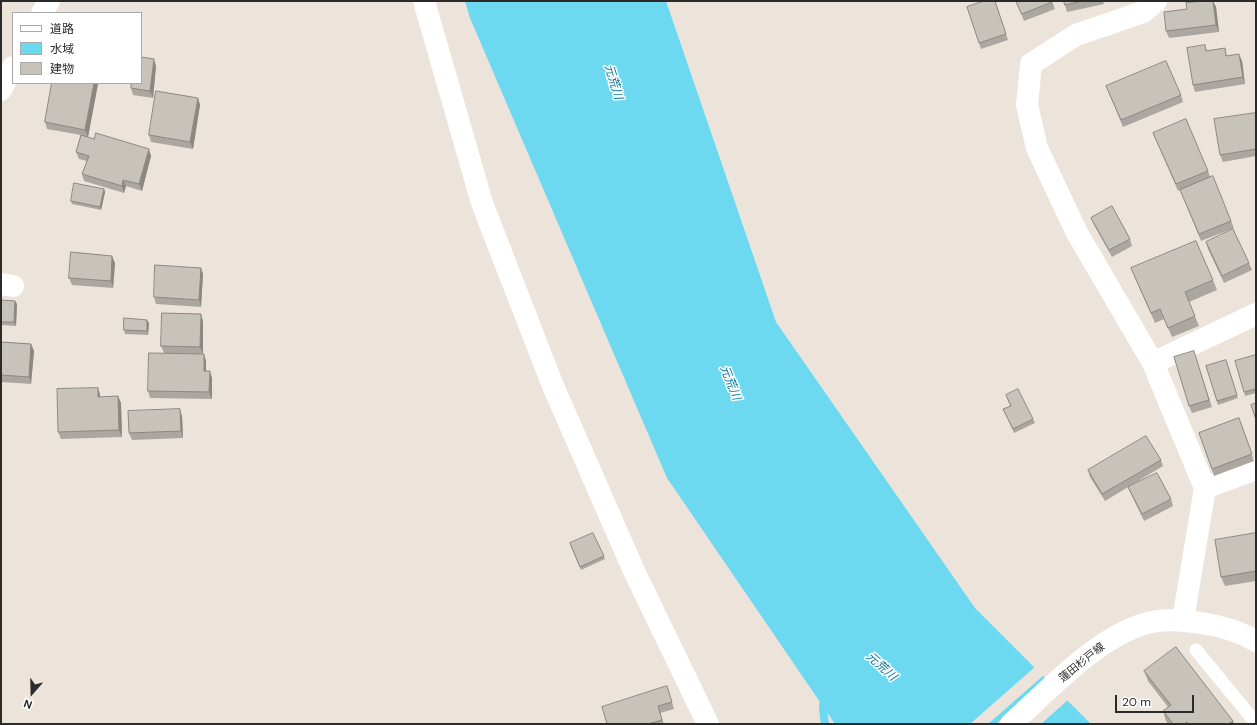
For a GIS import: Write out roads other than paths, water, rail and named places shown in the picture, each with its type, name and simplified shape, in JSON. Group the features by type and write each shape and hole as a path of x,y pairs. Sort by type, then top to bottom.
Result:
{"street":[{"path":"43,12 49,1"},
{"path":"424,1 482,203 553,386 634,571 708,724"},
{"path":"1156,1 1143,12 1076,35 1031,64 1027,105 1038,148 1077,233 1153,363 1205,488 1183,620"},
{"path":"1,90 12,69"},
{"path":"1153,363 1256,314"},
{"path":"1205,488 1256,469"},
{"name":"蓮田杉戸線","path":"1011,724 1093,651 1118,635 1144,624 1183,620 1232,630 1256,641"}],"lane":[{"path":"1196,650 1256,723"}],"water":[{"name":"元荒川","path":"465,1 666,1 776,322 975,608 1091,724 835,724 667,478 470,18"}],"waterway":[{"path":"824,699 823,709 825,724"}]}
